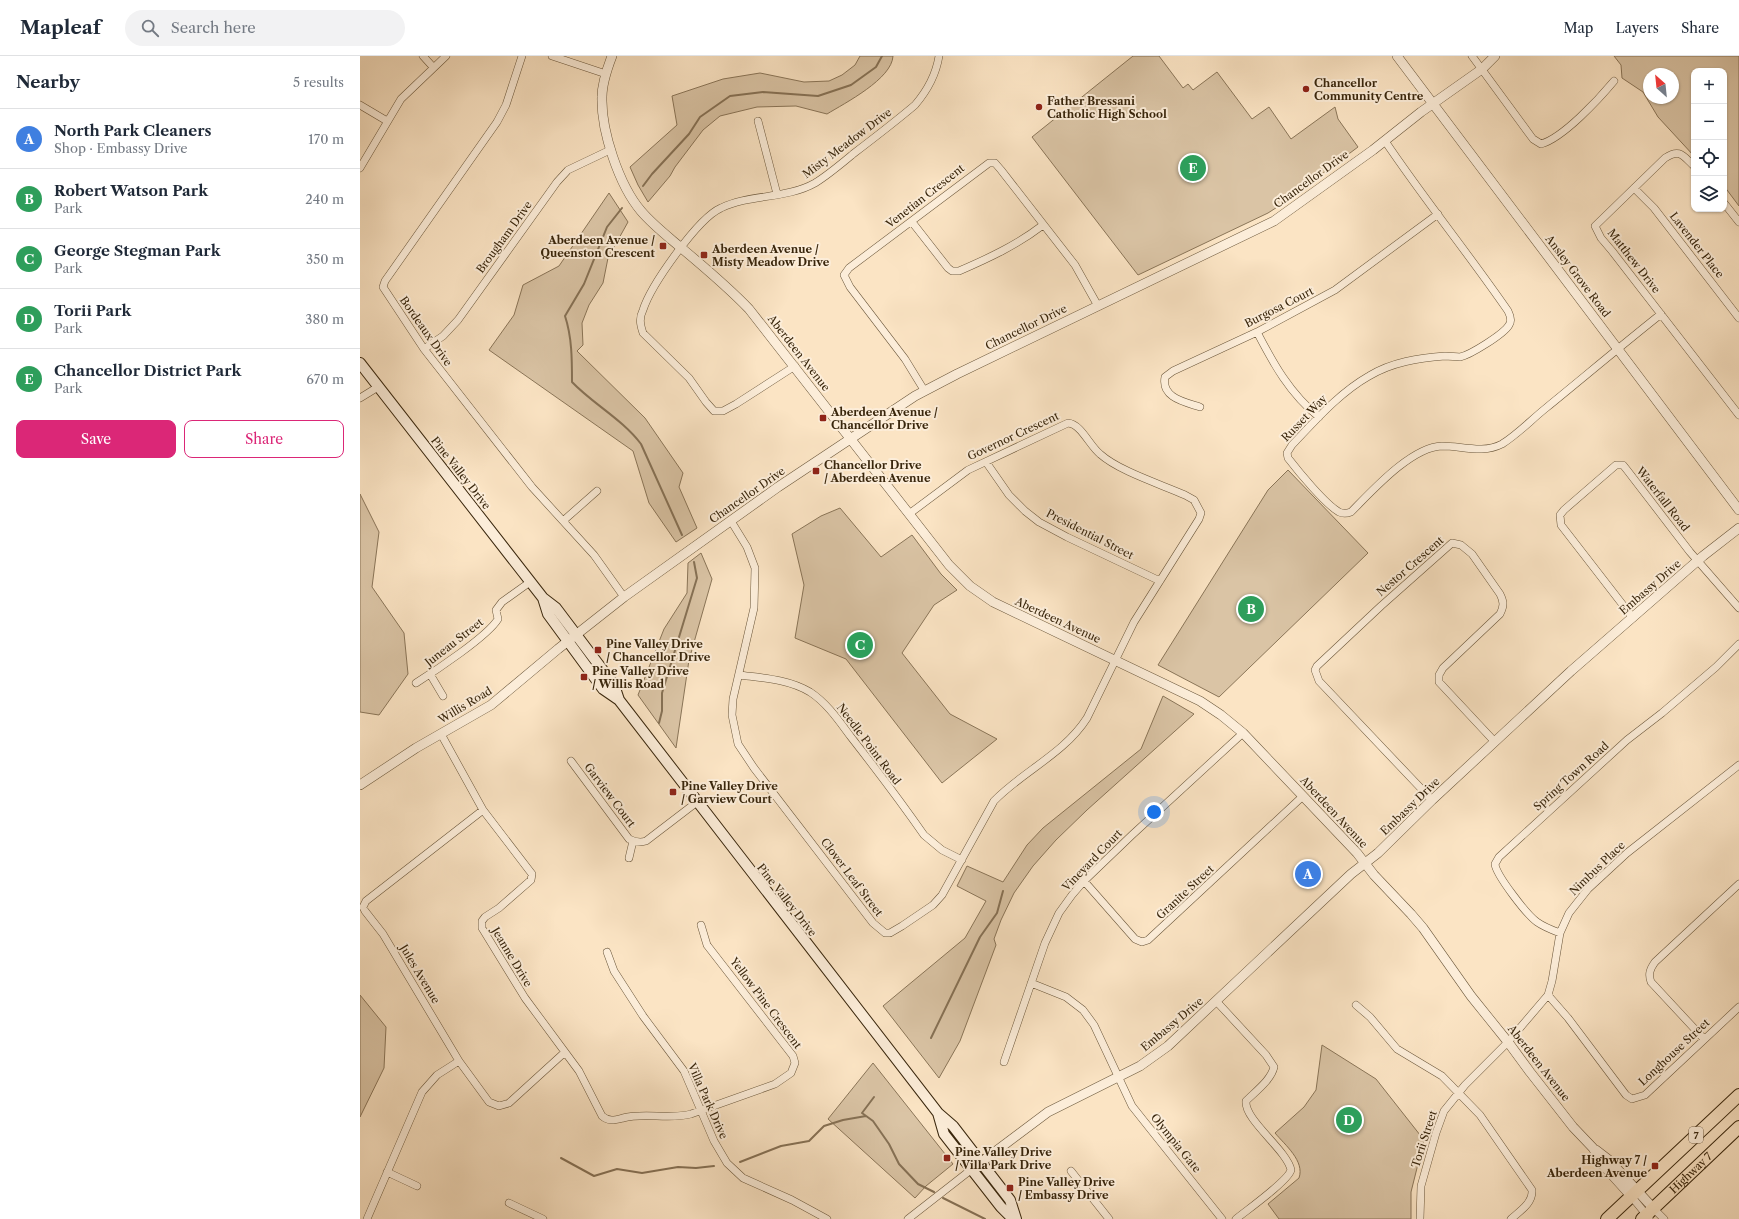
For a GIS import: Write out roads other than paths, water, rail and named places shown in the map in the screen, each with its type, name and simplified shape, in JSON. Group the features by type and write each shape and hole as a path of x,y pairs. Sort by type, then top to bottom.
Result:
{"main road":[{"name":"Pine Valley Drive","path":"360,363 543,598 548,614 614,684 619,700 697,802 938,1113 953,1126 981,1162 1010,1200 1016,1219"},
{"name":"7","path":"1607,1219 1739,1095"},
{"name":"Pine Valley Drive","path":"938,1113 944,1134 1001,1207 1013,1219"},
{"name":"Highway 7","path":"1648,1215 1739,1127"}],"street":[{"path":"423,56 433,67"},
{"path":"360,168 387,121 406,92 446,56"},
{"name":"Bordeaux Drive","path":"522,56 506,105 496,122 385,281 383,287 424,349 532,487 594,555 624,597"},
{"path":"552,56 606,74"},
{"name":"Aberdeen Avenue","path":"612,56 606,74 602,96 603,116 610,150 632,199 645,216 729,288 749,309 949,565 969,585 1006,609 1200,701 1222,714 1303,796 1423,928 1471,996 1553,1102 1593,1148 1609,1160 1634,1193 1648,1215"},
{"name":"Misty Meadow Drive","path":"795,366 736,404 723,411 714,411 710,408 689,378 643,333 640,324 643,309 654,288 697,227 706,217 720,208 737,202 794,191 815,183 915,105 925,93 932,79 939,56"},
{"name":"Ansley Grove Road","path":"1397,56 1739,510"},
{"path":"1472,56 1533,139 1541,144 1559,135 1614,82"},
{"name":"Chancellor Drive","path":"572,639 624,597 731,521 851,438 924,390 1274,221 1482,69 1495,56"},
{"path":"360,105 387,121"},
{"path":"758,121 777,194"},
{"name":"Russet Way","path":"1385,141 1475,263 1511,316 1509,326 1468,354 1460,357 1447,356 1414,359 1385,368 1357,384 1318,417 1288,449 1288,458 1325,499 1338,511 1345,514 1351,512 1400,465 1420,452 1430,448 1442,446 1485,449 1499,445 1510,439 1618,349"},
{"name":"Brougham Drive","path":"424,349 443,336 458,320 568,170 610,150"},
{"name":"Matthew Drive","path":"1691,163 1677,152 1672,153 1595,226 1600,238 1739,415"},
{"name":"Venetian Crescent","path":"924,390 901,354 850,287 844,275 849,268 989,163 995,163 1075,265 1098,306"},
{"name":"Lavender Place","path":"1634,188 1654,208 1739,318"},
{"path":"1727,207 1739,222"},
{"name":"Burgosa Court","path":"1200,407 1172,397 1166,388 1164,382 1165,377 1173,371 1256,332 1335,290 1438,214"},
{"path":"912,222 948,268 952,271 959,271 1006,250 1044,225"},
{"path":"1618,349 1661,314"},
{"path":"1256,332 1277,369 1291,389 1308,409 1318,417"},
{"path":"360,398 378,387"},
{"name":"Governor Crescent","path":"909,514 963,474 1068,423 1073,423 1079,428 1091,446 1113,463 1194,500 1201,513 1199,519 1140,611 1115,660"},
{"name":"Presidential Street","path":"986,462 1009,495 1025,511 1040,522 1067,537 1160,581"},
{"name":"Waterfall Road","path":"1633,618 1560,525 1560,515 1564,510 1608,471 1616,465 1623,465 1698,560"},
{"path":"563,521 596,491"},
{"name":"Clover Leaf Street","path":"731,521 748,547 755,568 754,608 733,699 732,715 734,728 741,750 880,930 885,933 890,933 933,905 945,890 994,801 1068,743 1081,729 1115,660"},
{"name":"Embassy Drive","path":"972,1170 1048,1112 1118,1077 1157,1055 1217,1002 1351,874 1378,853 1432,800 1571,671 1698,560 1739,528"},
{"name":"Nestor Crescent","path":"1432,800 1318,681 1315,670 1317,666 1381,606 1452,543 1462,544 1472,554 1504,600 1504,607 1500,614 1443,668 1439,675 1439,682 1495,742"},
{"path":"1698,560 1739,608"},
{"name":"Juneau Street","path":"416,683 482,635 498,619 496,610 502,602 530,582"},
{"name":"Willis Road","path":"360,785 392,763 491,705 572,639"},
{"name":"Spring Town Road","path":"1560,933 1536,921 1529,915 1496,870 1495,864 1499,857 1585,777 1627,740 1662,713 1716,667 1739,644"},
{"path":"430,674 443,696"},
{"name":"Needle Point Road","path":"738,675 785,682 801,688 818,698 840,722 924,835 942,850 962,860"},
{"name":"Jeanne Drive","path":"441,734 483,810 531,871 531,880 503,905 485,917 482,921 482,928 525,998 579,1071 602,1116 608,1120 633,1116 681,1116 701,1110"},
{"name":"Vineyard Court","path":"1004,1062 1045,943 1054,924 1068,901 1084,881 1160,808 1243,734"},
{"name":"Garview Court","path":"571,761 629,840 646,840 697,802"},
{"name":"Nimbus Place","path":"1508,1042 1548,995 1552,981 1560,933 1569,913 1588,889 1627,853 1739,766"},
{"name":"Granite Street","path":"1084,881 1135,939 1142,942 1148,940 1303,796"},
{"name":"Jules Avenue","path":"483,810 376,892 366,901 364,907 365,911 383,934 459,1061 489,1102 494,1105 504,1106 509,1103 565,1052"},
{"name":"Garview Court","path":"629,858 633,841"},
{"path":"1704,1039 1651,982 1649,977 1650,969 1655,962 1739,884"},
{"name":"Yellow Pine Crescent","path":"701,925 707,945 790,1051 795,1063 791,1073 775,1084 701,1110"},
{"name":"Villa Park Drive","path":"607,952 614,971 643,1016 684,1071 719,1151 731,1168 751,1182 792,1200 816,1216 827,1219"},
{"name":"Olympia Gate","path":"1031,983 1066,997 1082,1010 1094,1026 1132,1106 1222,1219"},
{"name":"Longhouse Street","path":"1548,995 1568,1018 1626,1095 1632,1099 1645,1095 1739,1007"},
{"path":"1217,1002 1266,1055 1274,1067 1268,1080 1246,1101 1246,1104 1252,1115 1286,1160 1291,1170 1290,1173 1276,1186 1236,1219"},
{"path":"1356,1005 1370,1017 1400,1052 1438,1073 1485,1121 1532,1190 1533,1196 1528,1203 1511,1219"},
{"name":"Torii Street","path":"1420,1219 1421,1186 1444,1111 1458,1093 1508,1042"},
{"path":"367,1219 422,1092 437,1075 459,1061"},
{"path":"908,1219 972,1170"},
{"path":"1071,1171 1109,1219"},
{"path":"387,1172 417,1186"},
{"path":"509,1203 543,1219"},
{"path":"1648,1215 1664,1219"}],"waterway":[{"path":"643,186 652,174 689,134 700,117 730,96 763,92 818,96 851,85 876,67 882,56"},
{"path":"622,208 607,227 584,284 565,316 572,357 572,382 625,427 641,444 682,535"},
{"path":"659,723 662,711 662,693 697,578 694,562"},
{"path":"931,1038 980,937 997,913 1003,891"},
{"path":"874,1097 862,1113 873,1121 889,1144 899,1164 918,1184 934,1192"},
{"path":"740,1162 781,1146 809,1141 824,1126 843,1120 866,1116"},
{"path":"561,1158 594,1176 617,1169 642,1173 678,1167 696,1168 714,1166"},
{"path":"943,1198 985,1219"}],"place":[{"name":"Chancellor Community Centre","path":"1306,89"},
{"name":"Father Bressani Catholic High School","path":"1039,107"},
{"name":"Chancellor District Park","path":"1193,168"},
{"name":"Aberdeen Avenue / Queenston Crescent","path":"663,246"},
{"name":"Aberdeen Avenue / Misty Meadow Drive","path":"704,255"},
{"name":"Aberdeen Avenue / Chancellor Drive","path":"823,418"},
{"name":"Chancellor Drive / Aberdeen Avenue","path":"816,471"},
{"name":"Robert Watson Park","path":"1251,609"},
{"name":"George Stegman Park","path":"860,645"},
{"name":"Pine Valley Drive / Chancellor Drive","path":"598,650"},
{"name":"Pine Valley Drive / Willis Road","path":"584,677"},
{"name":"Pine Valley Drive / Garview Court","path":"673,792"},
{"name":"North Park Cleaners","path":"1308,874"},
{"name":"Torii Park","path":"1349,1120"},
{"name":"Pine Valley Drive / Villa Park Drive","path":"947,1158"},
{"name":"Highway 7 / Aberdeen Avenue","path":"1655,1166"},
{"name":"Pine Valley Drive / Embassy Drive","path":"1010,1188"}]}
